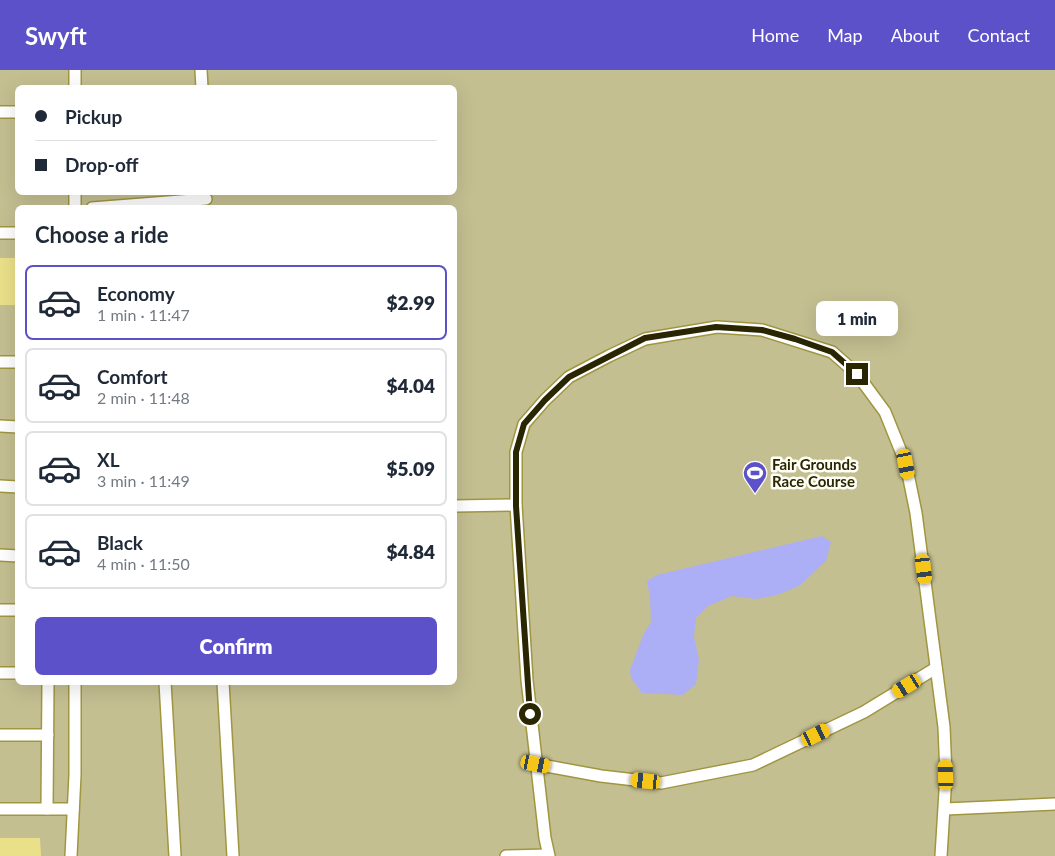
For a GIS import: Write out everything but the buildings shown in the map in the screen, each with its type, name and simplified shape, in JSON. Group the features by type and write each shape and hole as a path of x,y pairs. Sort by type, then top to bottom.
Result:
{"lane":[{"path":"75,70 75,85"},
{"path":"201,70 202,85"},
{"path":"0,112 15,112"},
{"path":"135,205 206,200"},
{"path":"0,233 15,233"},
{"path":"506,856 549,855 536,764 527,680 516,506 516,452 524,424 569,377 645,338 716,327 762,330 832,352 857,374 885,412 906,464 916,514 944,727 945,809 942,856"},
{"path":"0,362 15,362"},
{"path":"0,426 15,427"},
{"path":"0,486 15,487"},
{"path":"457,506 516,506"},
{"path":"0,555 15,556"},
{"path":"0,610 15,610"},
{"path":"536,764 601,776 662,783 753,765 864,712 936,668"},
{"path":"0,673 15,673"},
{"path":"48,685 48,809"},
{"path":"72,856 75,685"},
{"path":"165,685 175,856"},
{"path":"223,685 233,856"},
{"path":"0,736 48,735"},
{"path":"945,809 1055,804"},
{"path":"0,809 73,809"}],"shaded area":[{"name":"Fair Grounds Race Course","path":"0,70 1055,70 1055,856 41,856 40,838 0,838 0,305 15,305 15,685 457,685 457,205 15,205 15,258 0,258"}],"water":[{"path":"822,536 831,542 826,561 799,586 777,595 756,599 732,596 708,606 696,618 694,636 699,660 696,684 683,695 642,693 631,678 630,670 644,633 651,622 647,581 657,575"}],"place":[{"name":"Fair Grounds Race Course","path":"755,494"}],"route":[{"path":"530,714 516,506 516,452 524,424 545,400 569,377 645,338 716,327 762,330 795,339 832,352 857,374"}]}
